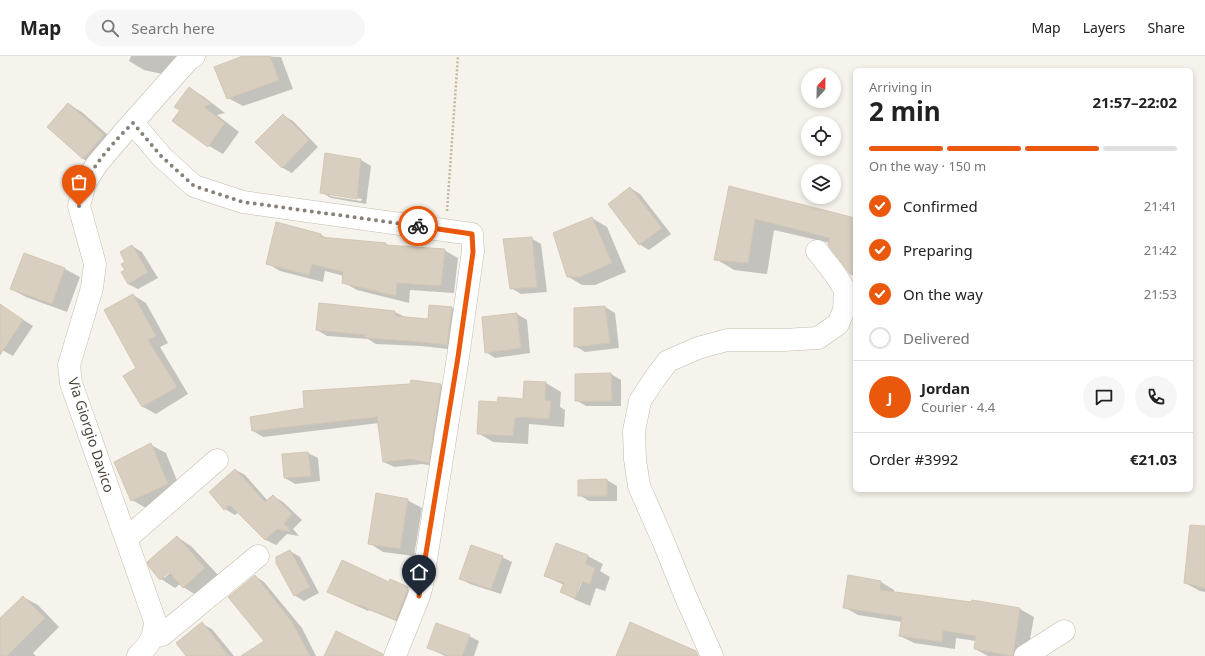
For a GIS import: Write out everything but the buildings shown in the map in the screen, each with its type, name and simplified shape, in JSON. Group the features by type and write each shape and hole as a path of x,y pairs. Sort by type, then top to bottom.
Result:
{"street":[{"name":"Via Giorgio Davico","path":"153,637 155,621 71,383 69,365 92,288 95,264 79,206 85,183 97,164 189,59 194,56"},
{"path":"133,123 162,157 194,186 243,202 472,234 473,252 422,584 419,596 395,656"},
{"path":"712,656 639,486 635,459 634,431 640,401 668,361 698,348 727,340 784,340 818,338 838,324 844,310 845,290 835,274 817,251"},
{"path":"126,539 217,460"},
{"path":"138,656 153,637 162,635 258,556"},
{"path":"1025,656 1064,631"}],"path":[{"path":"446,230 458,56"}],"way so far":[{"path":"79,206 85,183 97,164 133,123 162,157 194,186 243,202 418,226"}],"route":[{"path":"418,226 472,234 473,252 458,357 419,596"}]}
